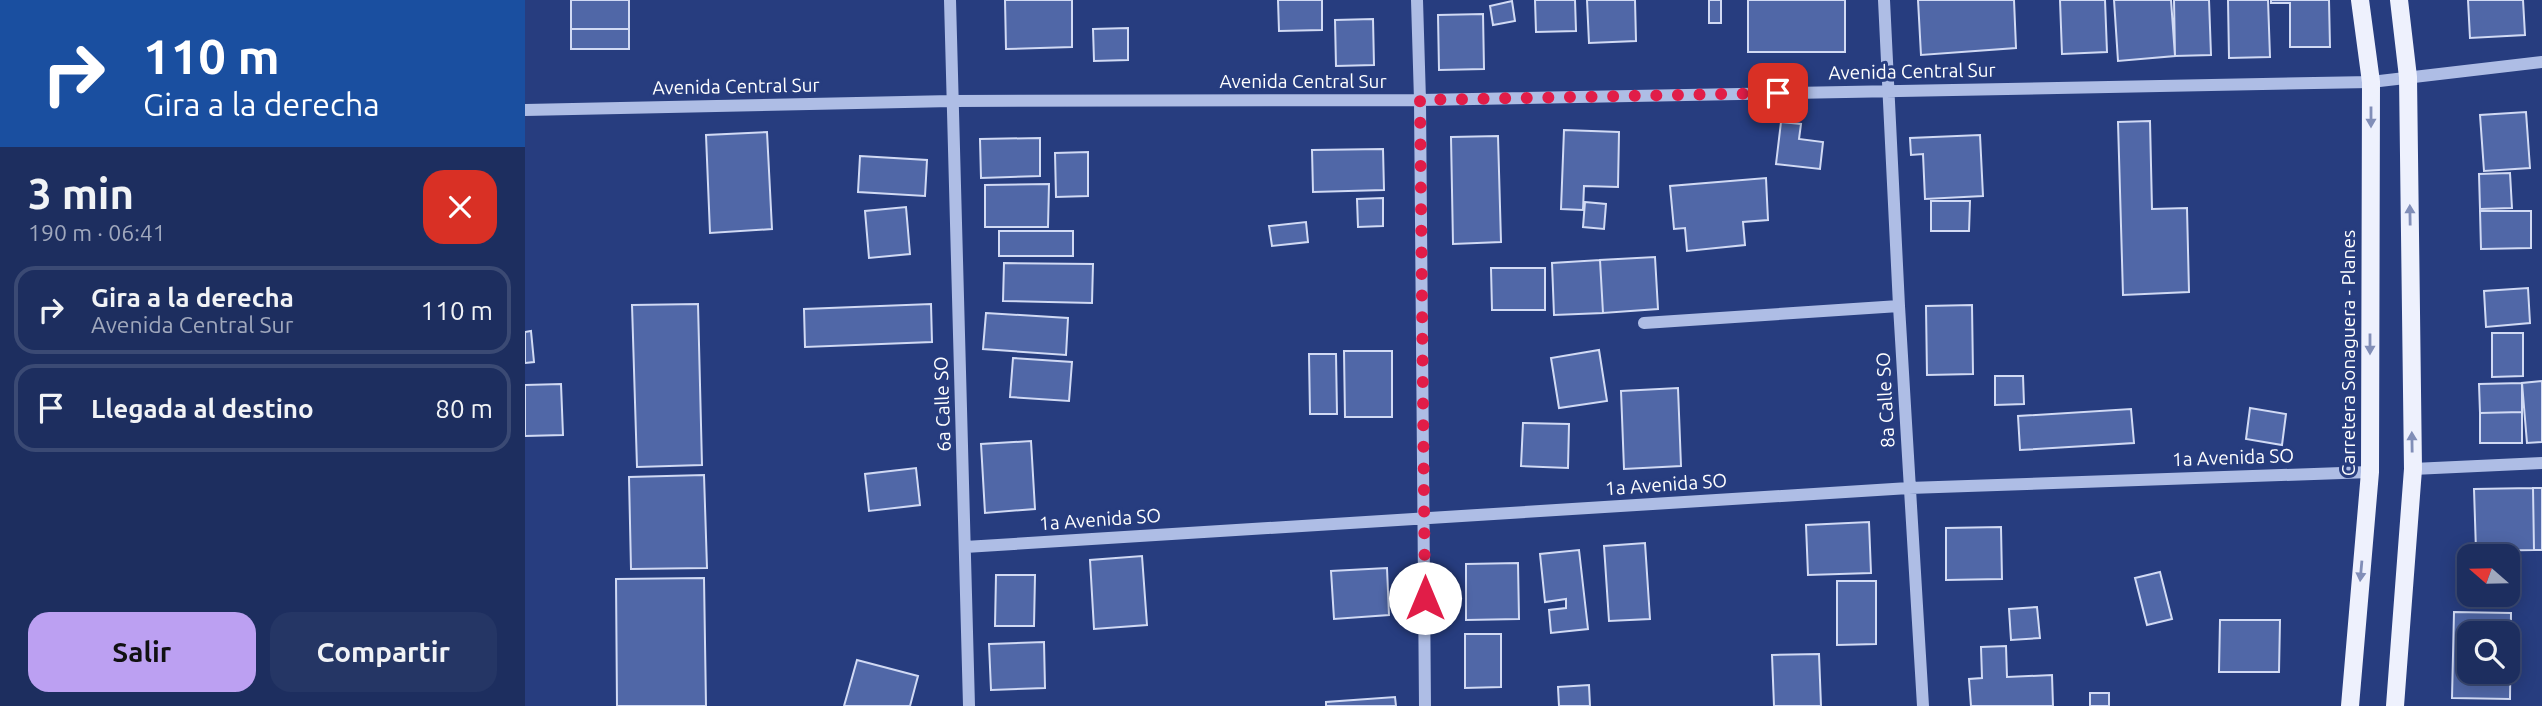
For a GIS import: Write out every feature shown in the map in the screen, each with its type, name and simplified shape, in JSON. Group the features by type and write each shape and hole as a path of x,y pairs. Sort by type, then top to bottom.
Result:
{"main road":[{"name":"Carretera Sonaguera - Planes","path":"2350,706 2369,472 2371,82 2360,0"},
{"path":"2395,706 2413,470 2408,77 2399,0"}],"street":[{"name":"6a Calle SO","path":"950,0 969,706"},
{"path":"1417,0 1425,706"},
{"name":"8a Calle SO","path":"1884,0 1923,706"},
{"name":"Avenida Central Sur","path":"525,110 952,101 1420,100 2371,82 2542,62"},
{"path":"1644,323 1899,306"},
{"path":"2413,470 2542,463"},
{"name":"1a Avenida SO","path":"965,547 1909,488 2369,472"}],"building":[{"path":"571,0 629,0 629,29 571,29"},
{"path":"1005,0 1072,0 1072,47 1006,49"},
{"path":"1278,0 1322,0 1322,30 1279,31"},
{"path":"1535,0 1575,0 1576,31 1536,32"},
{"path":"1587,0 1635,0 1636,41 1589,43"},
{"path":"1709,0 1721,0 1721,23 1709,23"},
{"path":"1748,0 1845,0 1845,52 1748,52"},
{"path":"1918,0 2014,0 2016,48 1921,55"},
{"path":"2060,0 2105,0 2107,52 2062,54"},
{"path":"2114,0 2171,0 2175,56 2118,61"},
{"path":"2174,0 2209,0 2211,55 2175,56"},
{"path":"2228,0 2268,0 2270,57 2229,58"},
{"path":"2271,0 2329,0 2330,47 2290,47 2290,3 2271,3"},
{"path":"2468,0 2523,0 2525,35 2470,38"},
{"path":"1512,1 1515,21 1493,25 1490,6"},
{"path":"1483,14 1484,69 1439,70 1438,15"},
{"path":"1373,19 1374,65 1336,66 1335,20"},
{"path":"1128,28 1128,60 1094,61 1093,29"},
{"path":"571,29 629,29 629,49 571,49"},
{"path":"2526,112 2530,168 2484,171 2480,115"},
{"path":"2150,121 2152,209 2187,208 2189,292 2123,295 2118,122"},
{"path":"1781,122 1801,124 1799,139 1823,142 1820,169 1776,164"},
{"path":"1564,130 1619,132 1618,187 1584,186 1583,210 1561,209"},
{"path":"767,132 772,229 710,233 706,135"},
{"path":"1980,135 1983,196 1925,199 1923,154 1911,155 1910,138"},
{"path":"1498,136 1501,242 1453,244 1451,137"},
{"path":"1040,138 1040,176 981,178 980,139"},
{"path":"1383,149 1384,190 1313,192 1312,150"},
{"path":"1088,152 1088,196 1056,197 1055,153"},
{"path":"860,156 927,160 925,196 858,192"},
{"path":"2510,173 2512,208 2480,209 2479,174"},
{"path":"1766,178 1768,220 1743,222 1745,245 1687,251 1685,228 1674,229 1670,186"},
{"path":"1049,184 1048,227 985,227 985,185"},
{"path":"1383,198 1383,226 1358,227 1357,199"},
{"path":"1931,201 1970,201 1969,231 1931,231"},
{"path":"1585,202 1606,204 1604,229 1583,227"},
{"path":"906,207 910,254 869,258 865,211"},
{"path":"2480,211 2531,211 2531,248 2481,249"},
{"path":"1306,222 1308,242 1272,246 1269,226"},
{"path":"999,231 1073,231 1073,256 999,256"},
{"path":"1655,257 1658,309 1603,313 1600,260"},
{"path":"1600,260 1603,313 1554,315 1552,263"},
{"path":"1004,263 1093,264 1092,303 1003,301"},
{"path":"1491,268 1545,268 1545,310 1492,310"},
{"path":"2528,288 2530,323 2486,327 2484,291"},
{"path":"698,304 702,465 637,467 632,305"},
{"path":"931,304 932,342 805,347 804,309"},
{"path":"1972,305 1973,374 1927,375 1926,306"},
{"path":"986,313 1068,318 1066,355 983,349"},
{"path":"531,331 534,362 525,363 525,332"},
{"path":"2492,333 2523,333 2523,376 2492,377"},
{"path":"1599,350 1607,401 1559,408 1551,358"},
{"path":"1344,351 1392,351 1392,417 1345,417"},
{"path":"1309,354 1336,354 1337,414 1310,414"},
{"path":"1013,358 1072,362 1069,401 1010,397"},
{"path":"1995,376 2023,376 2024,404 1995,405"},
{"path":"2542,381 2542,442 2527,443 2522,383"},
{"path":"2522,383 2522,412 2480,413 2479,384"},
{"path":"561,384 563,435 525,436 525,385"},
{"path":"1678,388 1681,466 1624,469 1621,391"},
{"path":"2250,408 2286,414 2282,445 2246,439"},
{"path":"2131,409 2134,443 2020,450 2018,416"},
{"path":"2522,412 2522,443 2480,443 2480,413"},
{"path":"1523,423 1569,424 1568,468 1521,466"},
{"path":"1031,441 1035,509 985,513 981,444"},
{"path":"916,468 920,505 869,511 865,474"},
{"path":"704,475 707,568 631,569 629,477"},
{"path":"2533,488 2534,550 2520,550 2520,544 2476,544 2474,489"},
{"path":"2533,488 2542,488 2542,550 2534,550"},
{"path":"1869,522 1871,573 1808,575 1806,525"},
{"path":"2001,527 2002,579 1946,580 1946,528"},
{"path":"1645,543 1650,619 1609,621 1604,546"},
{"path":"1579,550 1588,629 1551,633 1549,610 1566,608 1566,599 1545,602 1540,554"},
{"path":"1142,556 1147,625 1094,629 1090,560"},
{"path":"1518,563 1519,619 1466,620 1466,564"},
{"path":"1387,568 1389,615 1334,619 1331,571"},
{"path":"2160,572 2172,619 2147,625 2135,578"},
{"path":"996,575 1035,575 1034,626 995,626"},
{"path":"704,578 706,706 617,706 616,579"},
{"path":"1837,581 1876,581 1876,644 1837,645"},
{"path":"2037,607 2040,638 2011,640 2009,609"},
{"path":"2454,612 2511,613 2511,621 2457,621 2457,684 2510,684 2510,699 2452,698"},
{"path":"2220,620 2280,620 2279,672 2219,672"},
{"path":"1465,634 1501,634 1501,687 1465,688"},
{"path":"1044,642 1045,688 991,690 989,644"},
{"path":"2006,646 2007,677 2052,675 2053,706 1971,706 1969,679 1982,678 1981,647"},
{"path":"1819,654 1821,706 1774,706 1772,655"},
{"path":"857,660 918,676 910,706 844,706"},
{"path":"1589,685 1590,706 1559,706 1558,687"},
{"path":"2090,693 2109,693 2109,706 2090,706"},
{"path":"1395,697 1396,706 1326,706 1326,702"}],"route":[{"path":"1425,598 1420,100 1778,93"}]}
